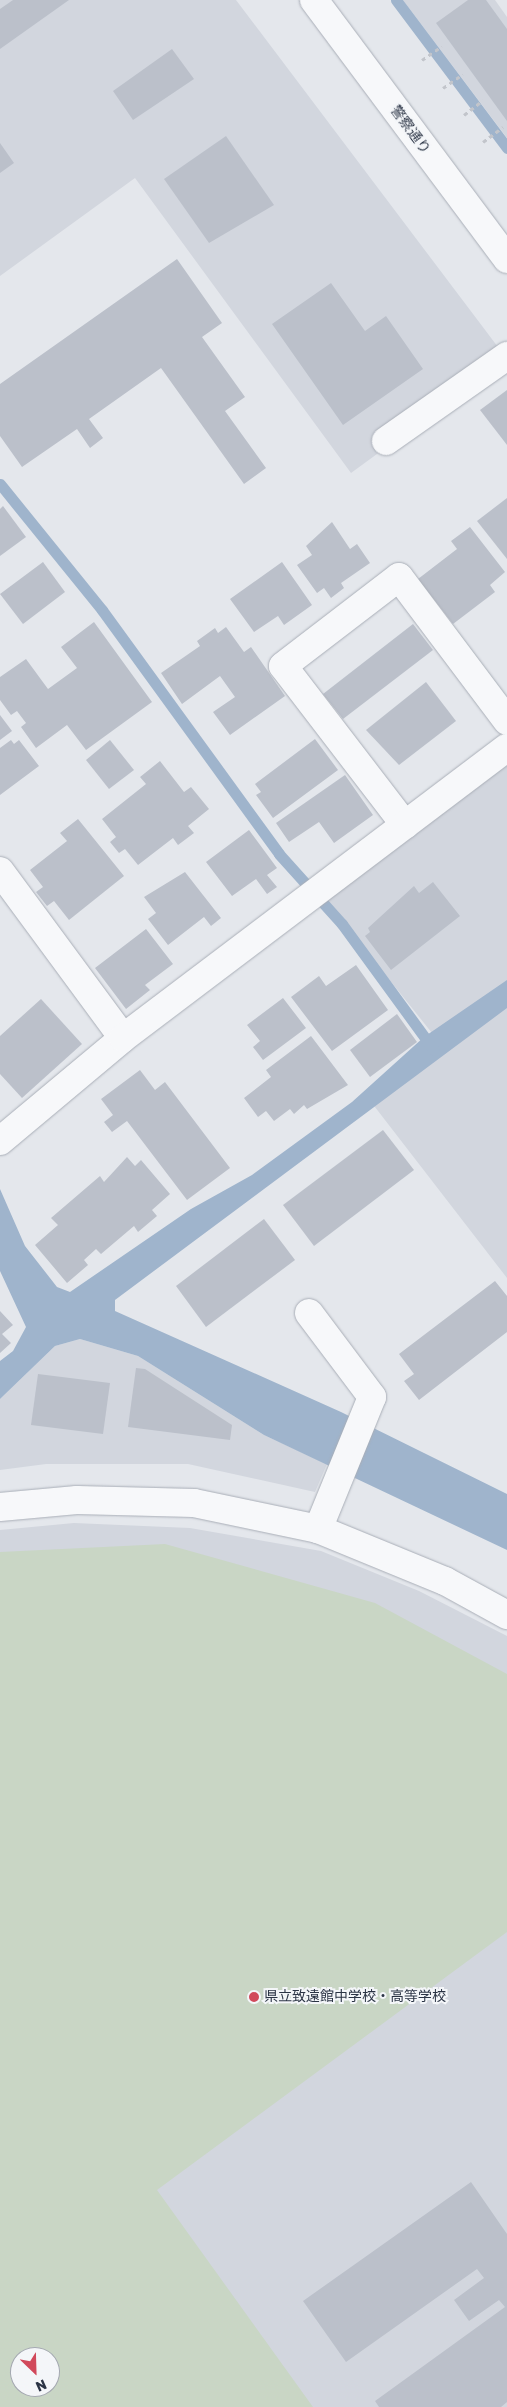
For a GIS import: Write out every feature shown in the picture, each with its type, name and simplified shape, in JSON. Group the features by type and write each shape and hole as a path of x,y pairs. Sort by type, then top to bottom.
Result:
{"street":[{"name":"警察通り","path":"314,0 507,259"},
{"path":"386,441 507,356"},
{"path":"405,825 284,666 399,577 507,721"},
{"path":"0,1141 123,1038 507,748"},
{"path":"0,870 123,1038"},
{"path":"309,1313 372,1397 318,1529"},
{"path":"0,1507 77,1500 194,1503 318,1529 445,1581 507,1616"}],"path":[{"path":"422,60 442,46"},
{"path":"443,88 463,74"},
{"path":"464,115 483,100"},
{"path":"483,142 503,127"}],"shaded area":[{"path":"0,0 236,0 507,359 351,473 135,178 0,276"},
{"path":"403,0 495,0 507,17 507,138"},
{"path":"507,762 507,1278 368,1098 440,1043 324,898"},
{"path":"80,1339 138,1356 264,1435 327,1464 315,1492 188,1464 46,1464 0,1470 0,1399 55,1346"},
{"name":"県立致遠館中学校・高等学校","path":"74,1523 190,1528 321,1551 419,1591 507,1636 507,2407 0,2407 0,1530"}],"green space":[{"name":"県立致遠館中学校・高等学校","path":"165,1544 375,1603 507,1674 507,1932 157,2190 313,2407 0,2407 0,1552"}],"water":[{"path":"507,980 507,1008 115,1300 115,1311 341,1412 507,1494 507,1550 264,1435 138,1356 80,1339 55,1346 0,1399 0,1361 13,1351 26,1327 0,1271 0,1189 25,1246 57,1287 70,1292 191,1209 252,1175 352,1102 424,1037"}],"building":[{"path":"13,0 69,0 0,49 0,9"},
{"path":"468,0 486,0 507,29 507,121 436,23"},
{"path":"172,49 194,79 133,120 113,91"},
{"path":"226,136 274,205 209,243 164,179"},
{"path":"0,143 14,163 0,173"},
{"path":"177,259 222,323 202,337 245,397 225,411 266,468 244,484 161,368 89,419 103,438 90,448 77,429 22,467 0,436 0,384"},
{"path":"331,283 365,331 386,316 423,369 343,425 272,324"},
{"path":"507,390 507,445 480,410"},
{"path":"507,498 507,559 477,521"},
{"path":"3,506 26,537 0,556 0,509"},
{"path":"332,522 350,549 357,544 370,563 341,583 344,588 331,598 324,588 317,593 297,565 312,555 306,546"},
{"path":"470,527 505,572 490,585 495,592 453,624 418,579 457,549 451,541"},
{"path":"43,562 65,592 23,624 0,594"},
{"path":"282,562 312,605 284,625 278,616 254,632 230,599"},
{"path":"94,622 152,702 86,750 67,725 36,748 21,727 26,723 17,711 11,715 0,700 0,677 26,659 48,689 77,668 61,647"},
{"path":"413,624 433,650 343,719 323,694"},
{"path":"226,627 244,652 251,647 285,696 230,735 213,712 235,697 220,676 182,704 161,673 200,646 197,641 215,628 218,633"},
{"path":"426,682 456,721 399,765 366,730"},
{"path":"0,715 12,731 0,740"},
{"path":"315,739 338,770 273,818 256,795 261,792 255,784"},
{"path":"11,740 14,744 19,740 39,766 0,795 0,748"},
{"path":"110,740 134,770 109,789 86,760"},
{"path":"160,761 184,792 191,787 209,809 188,826 194,833 178,845 173,838 138,865 125,849 119,853 110,842 116,837 102,819 146,784 140,777"},
{"path":"345,775 373,815 334,843 319,822 289,842 276,823"},
{"path":"78,819 124,876 69,920 54,901 47,906 36,892 43,887 30,870 67,841 60,833"},
{"path":"249,830 277,868 267,875 277,887 267,894 256,879 232,896 206,862"},
{"path":"185,872 221,918 211,926 204,917 168,945 148,919 156,913 144,897"},
{"path":"433,882 460,916 391,970 365,936 370,932 368,928 414,886 419,893"},
{"path":"146,929 173,964 145,985 150,990 126,1009 95,968"},
{"path":"356,965 388,1010 332,1051 291,997 319,976 326,986"},
{"path":"283,998 306,1028 263,1060 253,1047 260,1041 247,1025"},
{"path":"41,999 82,1044 22,1098 0,1074 0,1036"},
{"path":"397,1014 417,1042 370,1077 350,1050"},
{"path":"311,1036 348,1085 307,1109 304,1105 294,1114 290,1109 274,1121 266,1111 258,1117 244,1098 271,1077 266,1070"},
{"path":"140,1070 155,1090 165,1082 230,1168 187,1200 127,1121 112,1132 104,1122 113,1115 101,1099"},
{"path":"383,1130 414,1170 314,1246 283,1205"},
{"path":"127,1157 135,1166 141,1160 170,1194 152,1210 157,1216 138,1232 134,1226 101,1254 96,1249 84,1260 88,1265 67,1283 35,1245 58,1225 51,1218 100,1176 104,1182"},
{"path":"264,1219 295,1260 206,1327 176,1286"},
{"path":"495,1281 507,1296 507,1332 419,1400 404,1381 414,1374 399,1354"},
{"path":"0,1311 13,1325 2,1334 11,1343 0,1353"},
{"path":"136,1368 145,1369 232,1425 230,1440 128,1427"},
{"path":"38,1374 110,1383 103,1434 31,1425"},
{"path":"471,2182 507,2234 507,2402 501,2407 379,2407 375,2401 505,2307 499,2300 469,2321 454,2300 484,2278 477,2269 346,2362 303,2301"}],"waterway":[{"path":"396,0 507,148"},
{"path":"0,484 102,610 279,854 342,924 433,1049"}],"place":[{"name":"県立致遠館中学校・高等学校","path":"254,1997"}]}
